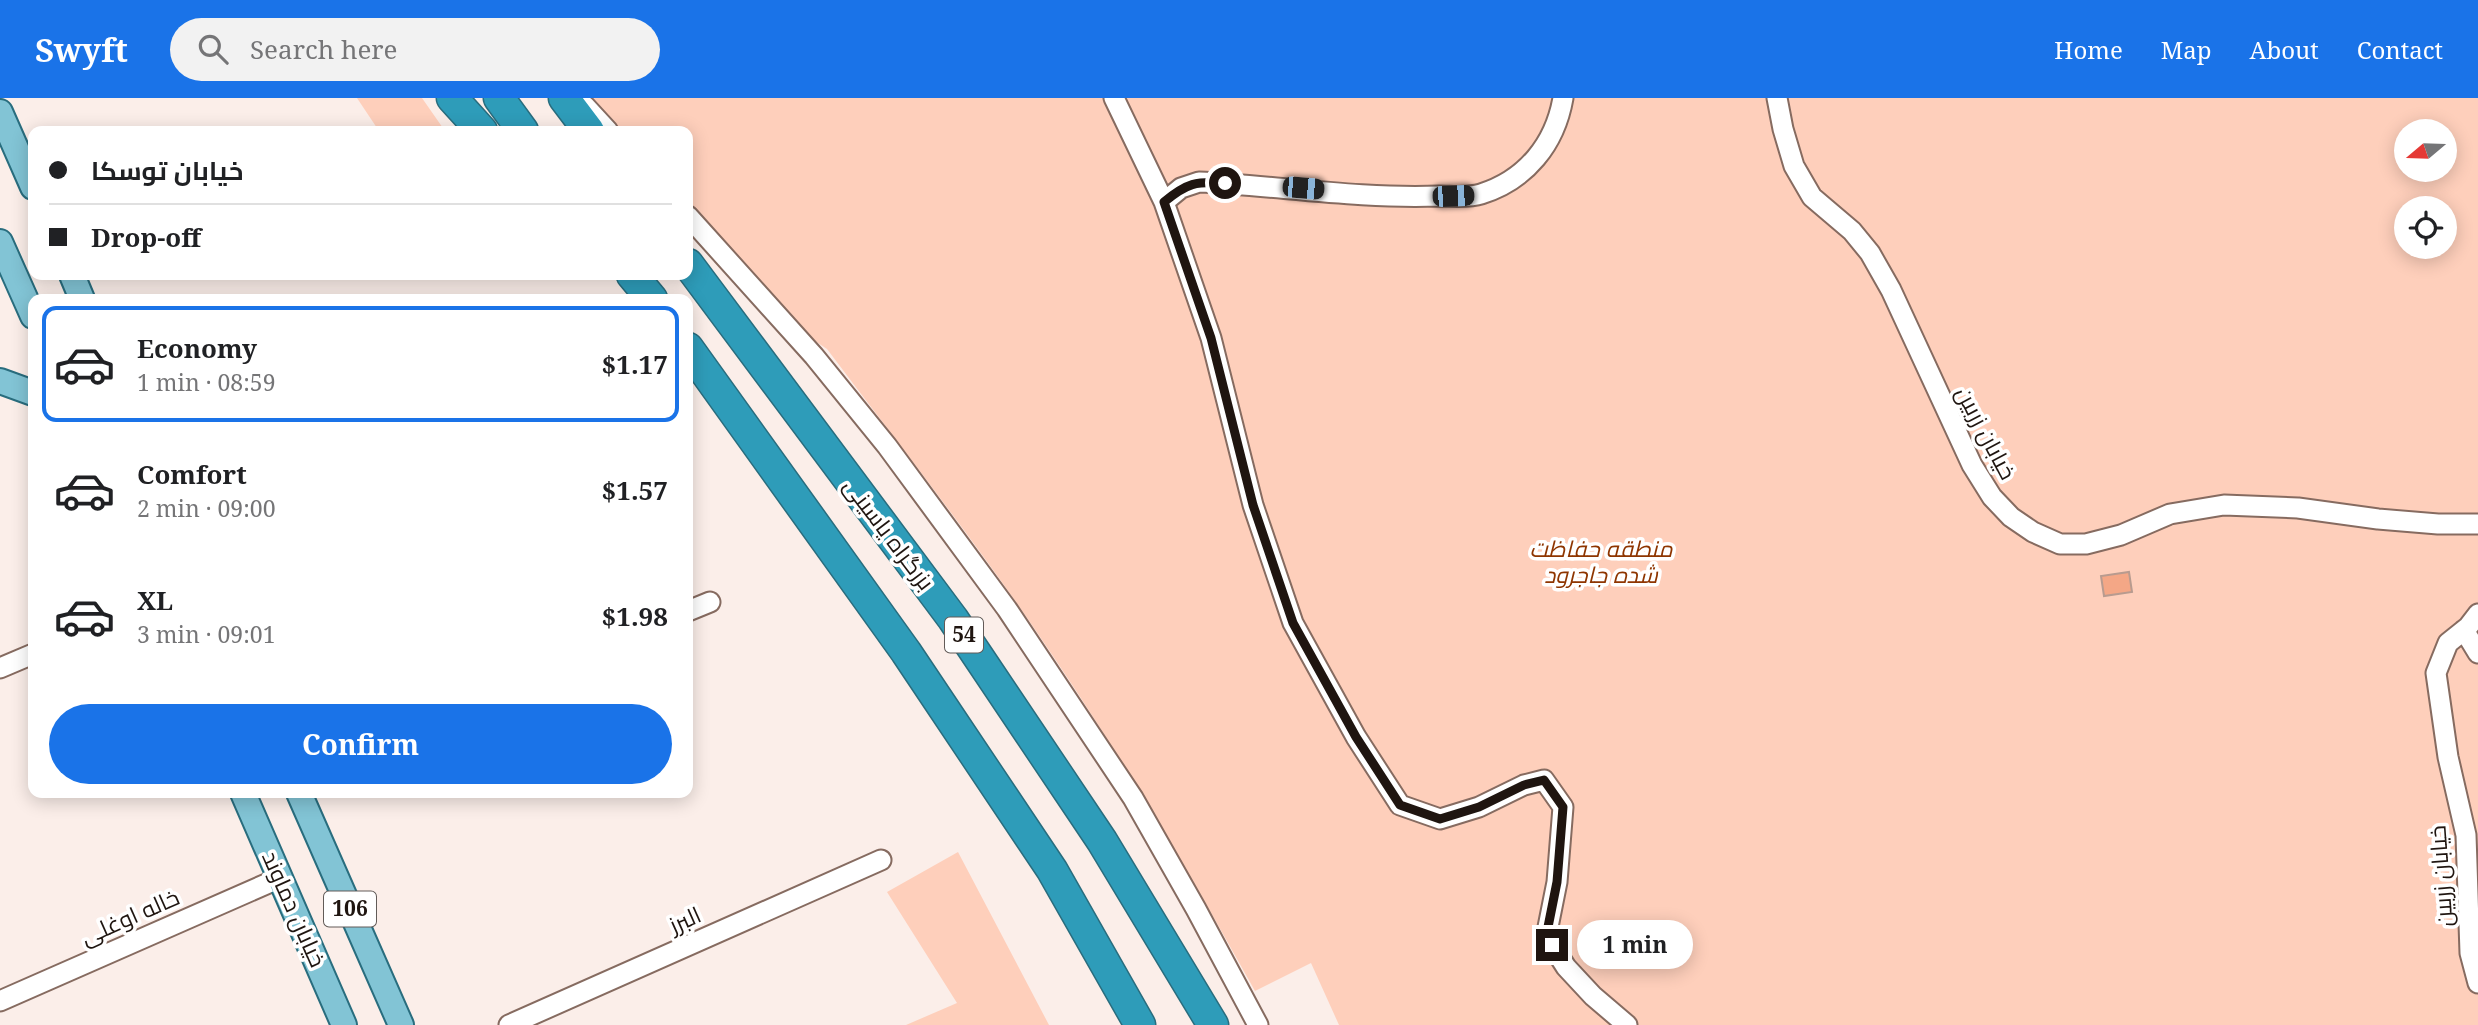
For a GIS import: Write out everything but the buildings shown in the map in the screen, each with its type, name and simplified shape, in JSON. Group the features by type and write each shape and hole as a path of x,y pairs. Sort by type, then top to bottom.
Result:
{"highway":[{"path":"452,98 477,126"},
{"path":"499,98 519,126"},
{"path":"564,98 585,126"},
{"name":"بزرگراه یاسینی","path":"693,271 953,619 1102,841 1213,1025"},
{"path":"636,280 648,294"},
{"name":"54","path":"693,355 906,652 1052,870 1140,1025"}],"main road":[{"path":"0,112 28,176"},
{"path":"0,242 28,305"},
{"path":"0,381 28,391"},
{"name":"خیابان دماوند","path":"245,798 344,1025"},
{"name":"106","path":"301,798 401,1025"}],"street":[{"path":"577,98 603,126"},
{"path":"1114,98 1164,202 1211,338 1253,505 1293,623 1356,737 1400,805 1440,819 1479,807 1524,785 1544,780 1563,807 1557,882 1548,927 1552,945 1566,967 1593,996 1627,1025"},
{"path":"1164,202 1181,188 1199,181 1403,197 1479,195 1509,183 1528,169 1545,149 1563,98"},
{"name":"خیابان زربین","path":"1777,98 1794,166 1812,197 1852,231 1870,253 1891,290 1972,465 1992,497 2011,517 2033,532 2060,544 2086,544 2121,535 2170,514 2224,505 2298,508 2426,523 2478,524"},
{"path":"693,222 814,356 887,446 1007,609 1133,798 1258,1025"},
{"path":"693,609 710,602"},
{"name":"خیابان زربین","path":"2478,614 2448,643 2436,673 2448,757 2466,835 2470,953 2478,983"},
{"path":"2464,630 2478,653"},
{"path":"0,668 28,656"},
{"name":"البرز","path":"509,1025 881,860"},
{"name":"خاله اوغلی","path":"0,1002 280,878"}],"green space":[{"path":"357,98 422,98 442,126 376,126"},
{"name":"منطقه حفاظت شده جاجرود","path":"590,98 2478,98 2478,1025 1339,1025 1311,963 1255,991 1177,855 1067,677 987,561 827,349 797,329 693,207 693,126 615,126"},
{"path":"958,852 1049,1025 906,1025 957,1003 887,892"}],"route":[{"path":"1225,183 1199,181 1181,188 1164,202 1211,338 1253,505 1293,623 1356,737 1400,805 1440,819 1479,807 1524,785 1544,780 1563,807 1557,882 1548,927 1552,945"}]}
